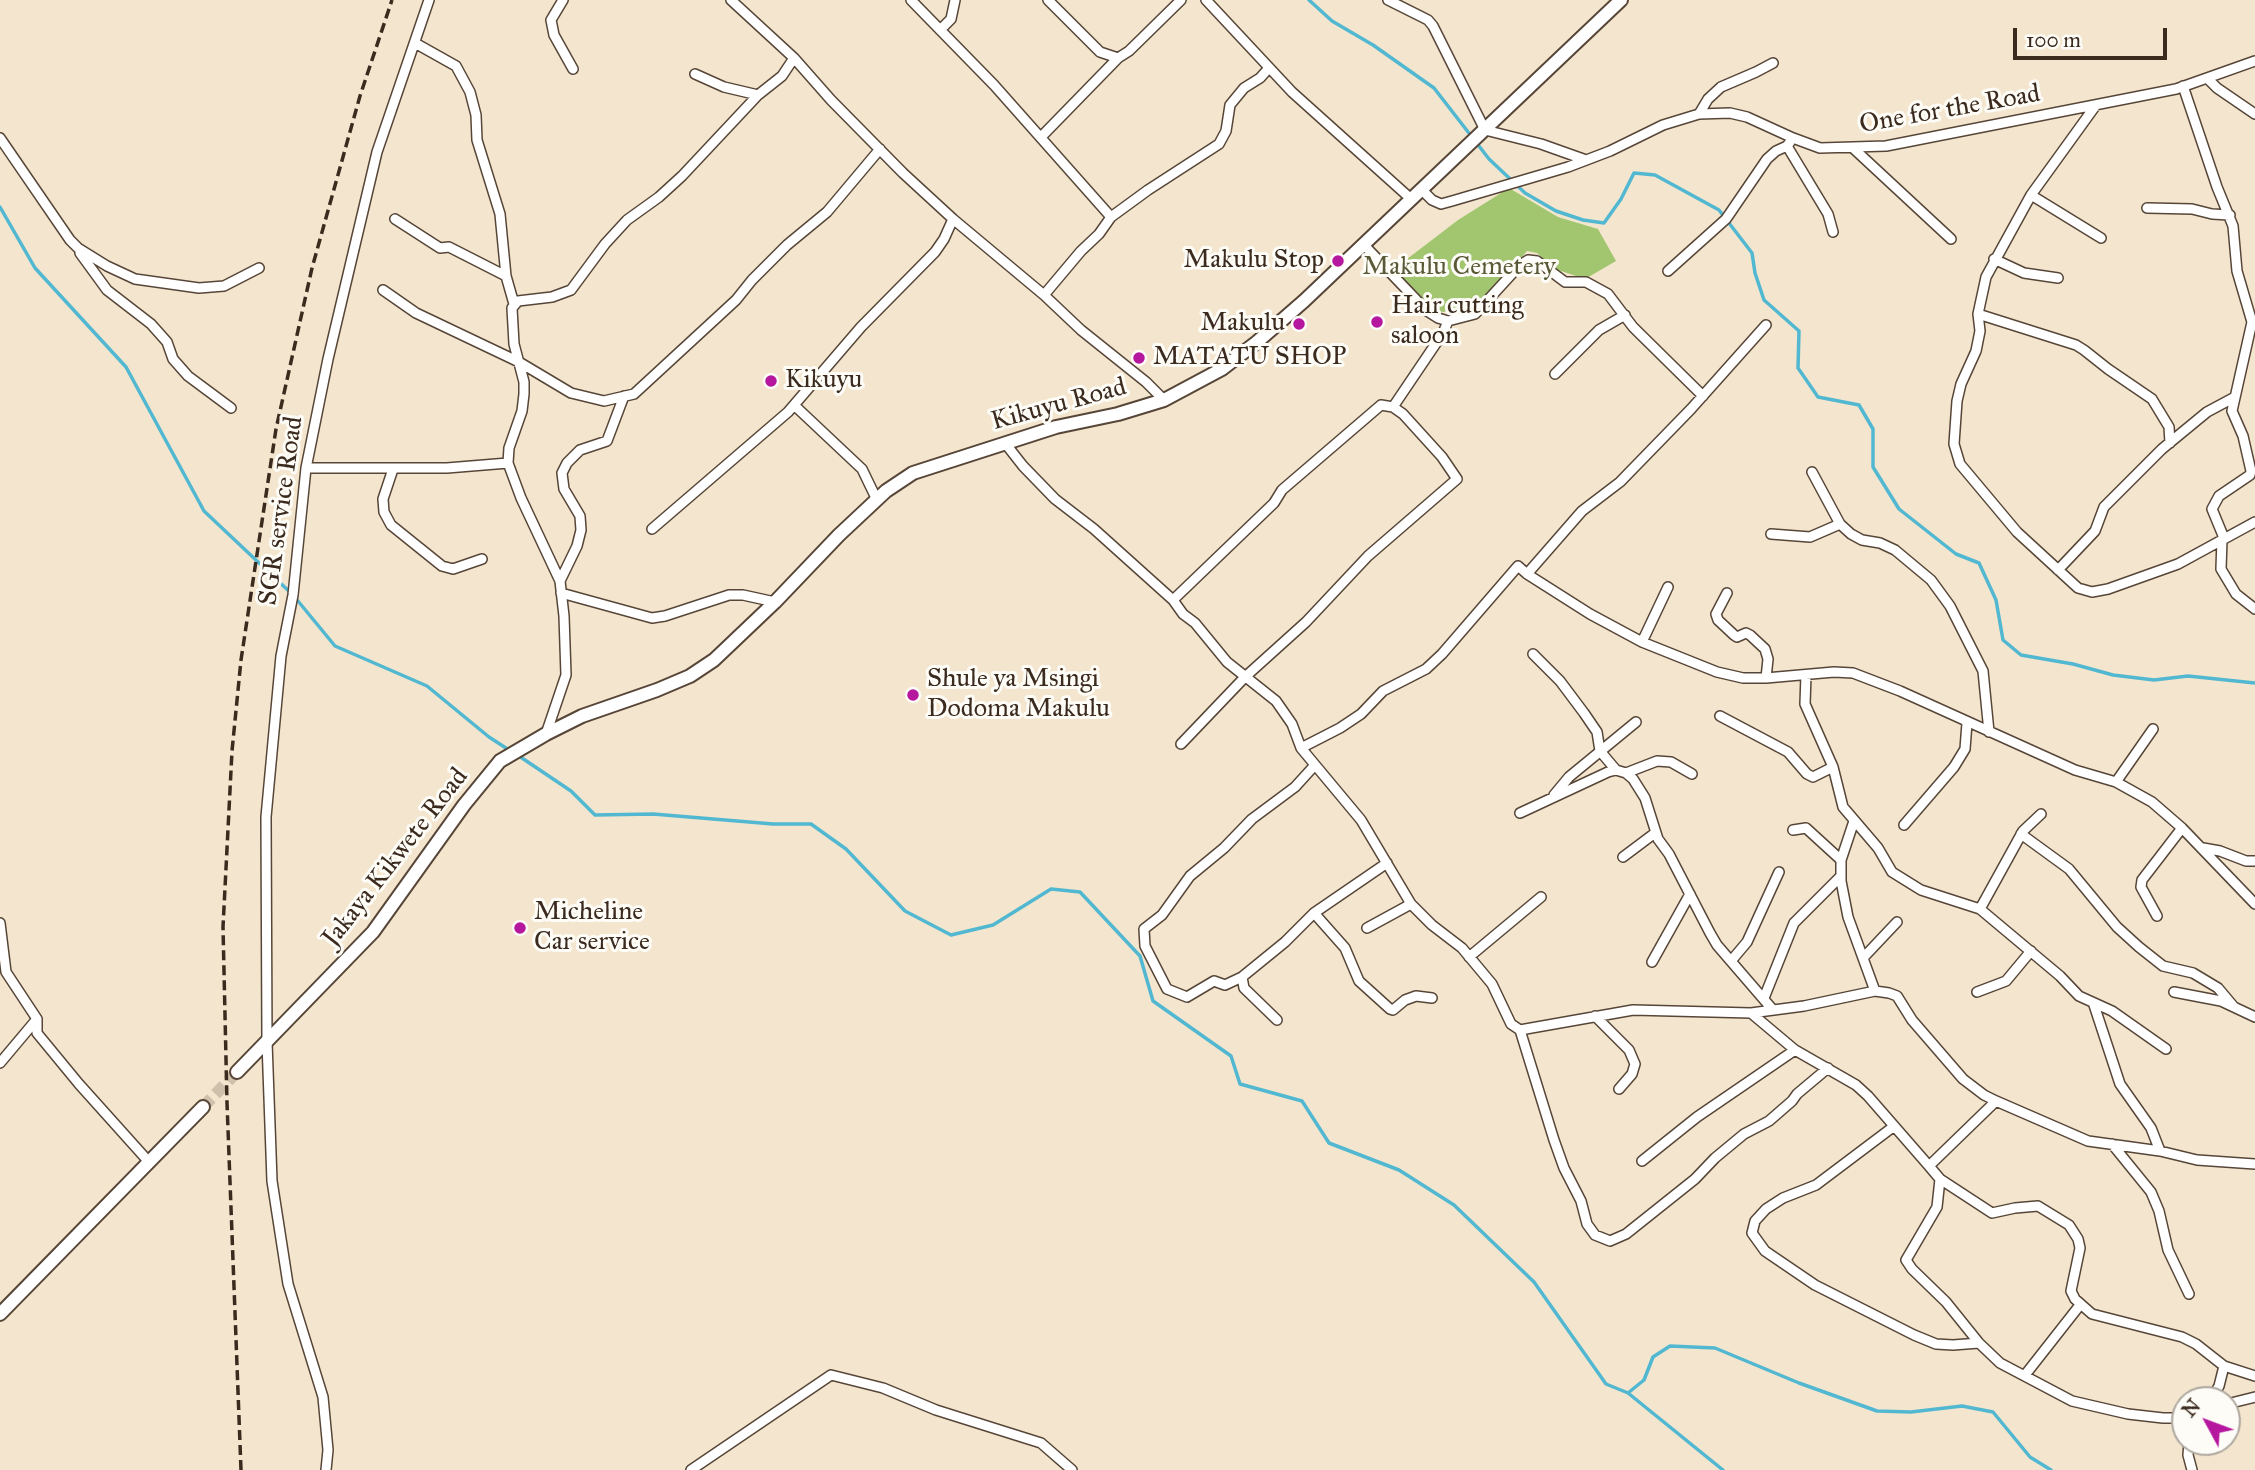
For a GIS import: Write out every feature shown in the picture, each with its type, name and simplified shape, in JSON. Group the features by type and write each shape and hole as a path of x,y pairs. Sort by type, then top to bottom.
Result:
{"main road":[{"name":"Kikuyu Road","path":"500,761 582,716 690,676 714,660 775,602 839,535 877,500 913,473 1005,443 1164,400 1222,369 1257,342 1363,244 1621,0"},
{"name":"Jakaya Kikwete Road","path":"237,1072 373,932 399,900 464,805 500,761"},
{"path":"0,1314 203,1107"}],"street":[{"name":"SGR service Road","path":"326,1470 328,1450 323,1397 288,1284 272,1181 267,1042 266,817 281,656 293,595 306,468 328,359 377,152 429,0"},
{"path":"563,0 551,20 554,35 573,69"},
{"path":"731,0 794,58 831,100 953,219 1164,400"},
{"path":"911,0 1041,137 1111,217"},
{"path":"940,30 951,19 955,0"},
{"path":"1048,0 1100,52 1118,58"},
{"path":"1041,137 1118,58 1129,51 1181,0"},
{"path":"1206,0 1269,68 1410,198"},
{"path":"1388,0 1428,20 1433,26 1482,133 1541,144 1586,160"},
{"path":"415,43 456,66 470,92 476,115 477,140 500,214 506,276 514,303 511,321 514,344 524,382 524,401 512,435 508,463 520,498 560,581 566,644 566,675 545,734"},
{"path":"514,303 533,298 552,298 571,290 605,244 627,220 682,176 758,94 782,76 794,58"},
{"name":"One for the Road","path":"1421,189 1432,200 1441,204 1586,160 1611,151 1663,125 1699,114 1730,113 1747,117 1790,142 1820,148 1886,146 2183,86 2255,61"},
{"path":"1699,114 1708,99 1720,87 1773,62"},
{"path":"1044,295 1111,217 1219,144 1226,131 1230,105 1244,88 1260,78 1269,68"},
{"path":"695,74 724,87 758,94"},
{"path":"2207,78 2255,114"},
{"path":"2183,86 2217,187 2230,215 2237,271 2254,323 2232,411 2251,471 2250,475 2219,496 2212,509 2223,539 2221,569 2236,594 2255,609"},
{"path":"2096,105 2031,195 1986,277 1978,314 1980,331 1976,351 1961,384 1957,401 1954,444 1960,464 2007,520 2078,588 2092,592 2178,564 2255,522"},
{"path":"0,138 51,215 107,290 151,324 168,344 173,359 188,376 231,408"},
{"path":"1668,271 1726,219 1767,159 1790,142 1828,214 1833,232"},
{"path":"1853,148 1951,239"},
{"path":"383,290 416,313 519,362 571,393 604,401 624,396 642,389 736,300 787,245 827,212 880,149"},
{"path":"2031,195 2101,238"},
{"path":"2147,208 2192,209 2230,215"},
{"path":"395,219 440,248 449,247 506,276"},
{"path":"652,529 794,405 860,327 935,252 953,219"},
{"path":"1363,244 1427,311 1448,321 1475,314 1520,265 1528,260 1533,260 1565,282 1586,282 1608,294 1654,349 1703,396"},
{"path":"78,248 135,279 199,288 224,286 259,268"},
{"path":"1994,259 2024,273 2058,278"},
{"path":"1978,314 2076,345 2084,350 2152,399 2169,427 2170,443"},
{"path":"1555,374 1599,330 1625,316"},
{"path":"1393,407 1448,321"},
{"path":"1527,574 1582,511 1620,482 1703,396 1766,325"},
{"path":"560,581 577,546 581,530 580,516 564,489 562,473 567,463 580,450 607,441 624,396"},
{"path":"2059,570 2095,531 2104,508 2170,443 2207,412 2235,397"},
{"path":"794,405 862,469 877,500"},
{"path":"1173,600 1274,502 1282,490 1381,405 1393,407 1403,414 1442,457 1457,479 1368,556 1306,622 1245,677 1181,744"},
{"path":"1005,443 1055,499 1094,529 1173,600 1227,662 1276,701 1292,724 1301,748 1361,820 1410,904 1432,925 1456,942 1492,984 1511,1024 1520,1030 1553,1140 1581,1201 1587,1224 1595,1235 1610,1241 1626,1234 1744,1134 1769,1121 1828,1068"},
{"path":"306,468 447,468 508,463"},
{"path":"393,469 383,499 384,512 391,525 442,566 453,569 482,559"},
{"path":"1812,472 1840,523 1862,540 1880,543 1895,550 1931,580 1950,606 1983,671 1989,732"},
{"path":"1771,534 1810,537 1840,523"},
{"path":"1301,748 1340,728 1361,713 1383,691 1426,669 1518,566 1590,614 1642,642 1717,672 1743,678 1853,673 1900,691 2075,771 2116,782 2152,802 2182,828 2255,904"},
{"path":"1642,642 1668,587"},
{"path":"561,593 652,618 729,596 743,595 775,602"},
{"path":"1727,593 1716,614 1718,620 1737,637 1746,633 1765,649 1768,659 1766,678"},
{"path":"1533,654 1560,681 1597,732 1600,751 1633,779 1645,798 1655,833 1710,933 1773,1010"},
{"path":"1806,676 1805,704 1833,768 1843,807 1878,848 1892,872 1921,890 1980,909 2031,951 2079,996 2094,1005 2112,1010 2166,1049"},
{"path":"1720,716 1788,752 1813,777 1833,768"},
{"path":"1550,799 1569,777 1636,722"},
{"path":"1904,825 1954,767 1965,749 1967,723"},
{"path":"2116,782 2153,729"},
{"path":"1520,813 1621,771 1657,761 1671,762 1692,774"},
{"path":"1315,765 1295,787 1252,819 1224,848 1190,876 1163,915 1144,929 1145,946 1167,989 1187,997 1214,981 1225,985 1242,977 1285,942 1314,913 1388,863"},
{"path":"1980,909 2021,834 2041,814"},
{"path":"1854,821 1841,860 1841,876 1848,917 1875,992"},
{"path":"1793,830 1806,828 1841,860"},
{"path":"2157,916 2141,887 2142,880 2182,828"},
{"path":"1623,857 1655,833"},
{"path":"2021,834 2069,869 2117,927 2139,947 2163,966 2193,973 2218,988 2234,1007"},
{"path":"2203,849 2255,861"},
{"path":"1731,961 1747,943 1779,872"},
{"path":"1764,998 1794,923 1841,876"},
{"path":"1652,962 1690,894"},
{"path":"1469,957 1541,897"},
{"path":"1367,928 1410,904"},
{"path":"1314,913 1345,948 1359,981 1390,1009 1393,1010 1405,999 1416,996 1432,998"},
{"path":"1863,958 1897,922"},
{"path":"0,923 6,972 37,1019 37,1033 149,1162"},
{"path":"1977,992 2006,981 2031,951"},
{"path":"1242,977 1244,988 1277,1020"},
{"path":"1520,1030 1633,1010 1751,1013 1875,992 1889,993 1897,996 1912,1020 1963,1079 1996,1101 2088,1141 2160,1151 2197,1160 2255,1164"},
{"path":"2174,992 2221,1001 2255,1017"},
{"path":"2094,1005 2120,1084 2151,1128 2160,1151"},
{"path":"1751,1013 1795,1050 1840,1074 1868,1096 1940,1179 1992,1213 2038,1206 2069,1226 2078,1239 2080,1248 2071,1291 2080,1305 2092,1314 2182,1337 2224,1366 2255,1376"},
{"path":"1595,1016 1629,1051 1634,1064 1632,1074 1619,1088"},
{"path":"0,1063 37,1019"},
{"path":"1642,1161 1697,1117 1795,1050"},
{"path":"1929,1166 1996,1101"},
{"path":"1893,1127 1816,1185 1783,1198 1766,1209 1755,1222 1752,1233 1765,1251 1815,1285 1914,1335 1936,1344 1979,1343"},
{"path":"2112,1144 2151,1192 2159,1211 2168,1250 2189,1294"},
{"path":"1940,1179 1937,1207 1906,1260 1946,1302 1979,1343 2000,1363 2072,1401 2128,1414 2171,1418"},
{"path":"2025,1375 2080,1305"},
{"path":"2219,1386 2224,1366"},
{"path":"691,1470 831,1375 883,1388 936,1410 1041,1443 1072,1470"}],"green space":[{"name":"Makulu Cemetery","path":"1509,188 1558,217 1598,229 1616,261 1585,279 1555,269 1537,253 1527,251 1489,295 1466,311 1437,312 1411,289 1394,269 1458,220"}],"waterway":[{"path":"1309,0 1332,21 1373,45 1434,88 1489,159 1525,193 1556,211 1583,220 1604,223 1621,199 1634,173 1655,175 1719,210 1752,253 1764,300 1799,331 1798,368 1818,397 1859,405 1873,429 1873,467 1899,509 1956,554 1979,563 1996,600 2003,640 2021,655 2073,664 2113,675 2154,680 2188,676 2255,683"},
{"path":"0,207 35,268 126,367 204,511 293,595 335,646 427,686 509,750"},
{"path":"516,754 571,791 595,815 653,814 773,824 811,824 846,849 905,911 951,935 993,925 1051,889 1080,892 1140,956 1153,1001 1231,1056 1240,1084 1302,1101 1329,1143 1399,1170 1454,1205 1534,1282 1606,1384 1628,1393 1644,1380 1653,1357 1670,1346 1715,1348 1799,1383 1877,1411 1911,1412 1962,1406 1993,1412 2030,1457 2051,1470"},
{"path":"1628,1393 1723,1470"}],"tunnel":[{"path":"203,1107 237,1072"}],"railway":[{"path":"241,1470 223,927 232,751 241,660 276,429 312,268 360,96 392,0"}],"place":[{"name":"Makulu Stop","path":"1338,261"},
{"name":"Hair cutting saloon","path":"1377,322"},
{"name":"Makulu","path":"1299,324"},
{"name":"MATATU SHOP","path":"1139,358"},
{"name":"Kikuyu","path":"771,381"},
{"name":"Shule ya Msingi Dodoma Makulu","path":"913,695"},
{"name":"Micheline Car service","path":"520,928"}]}
